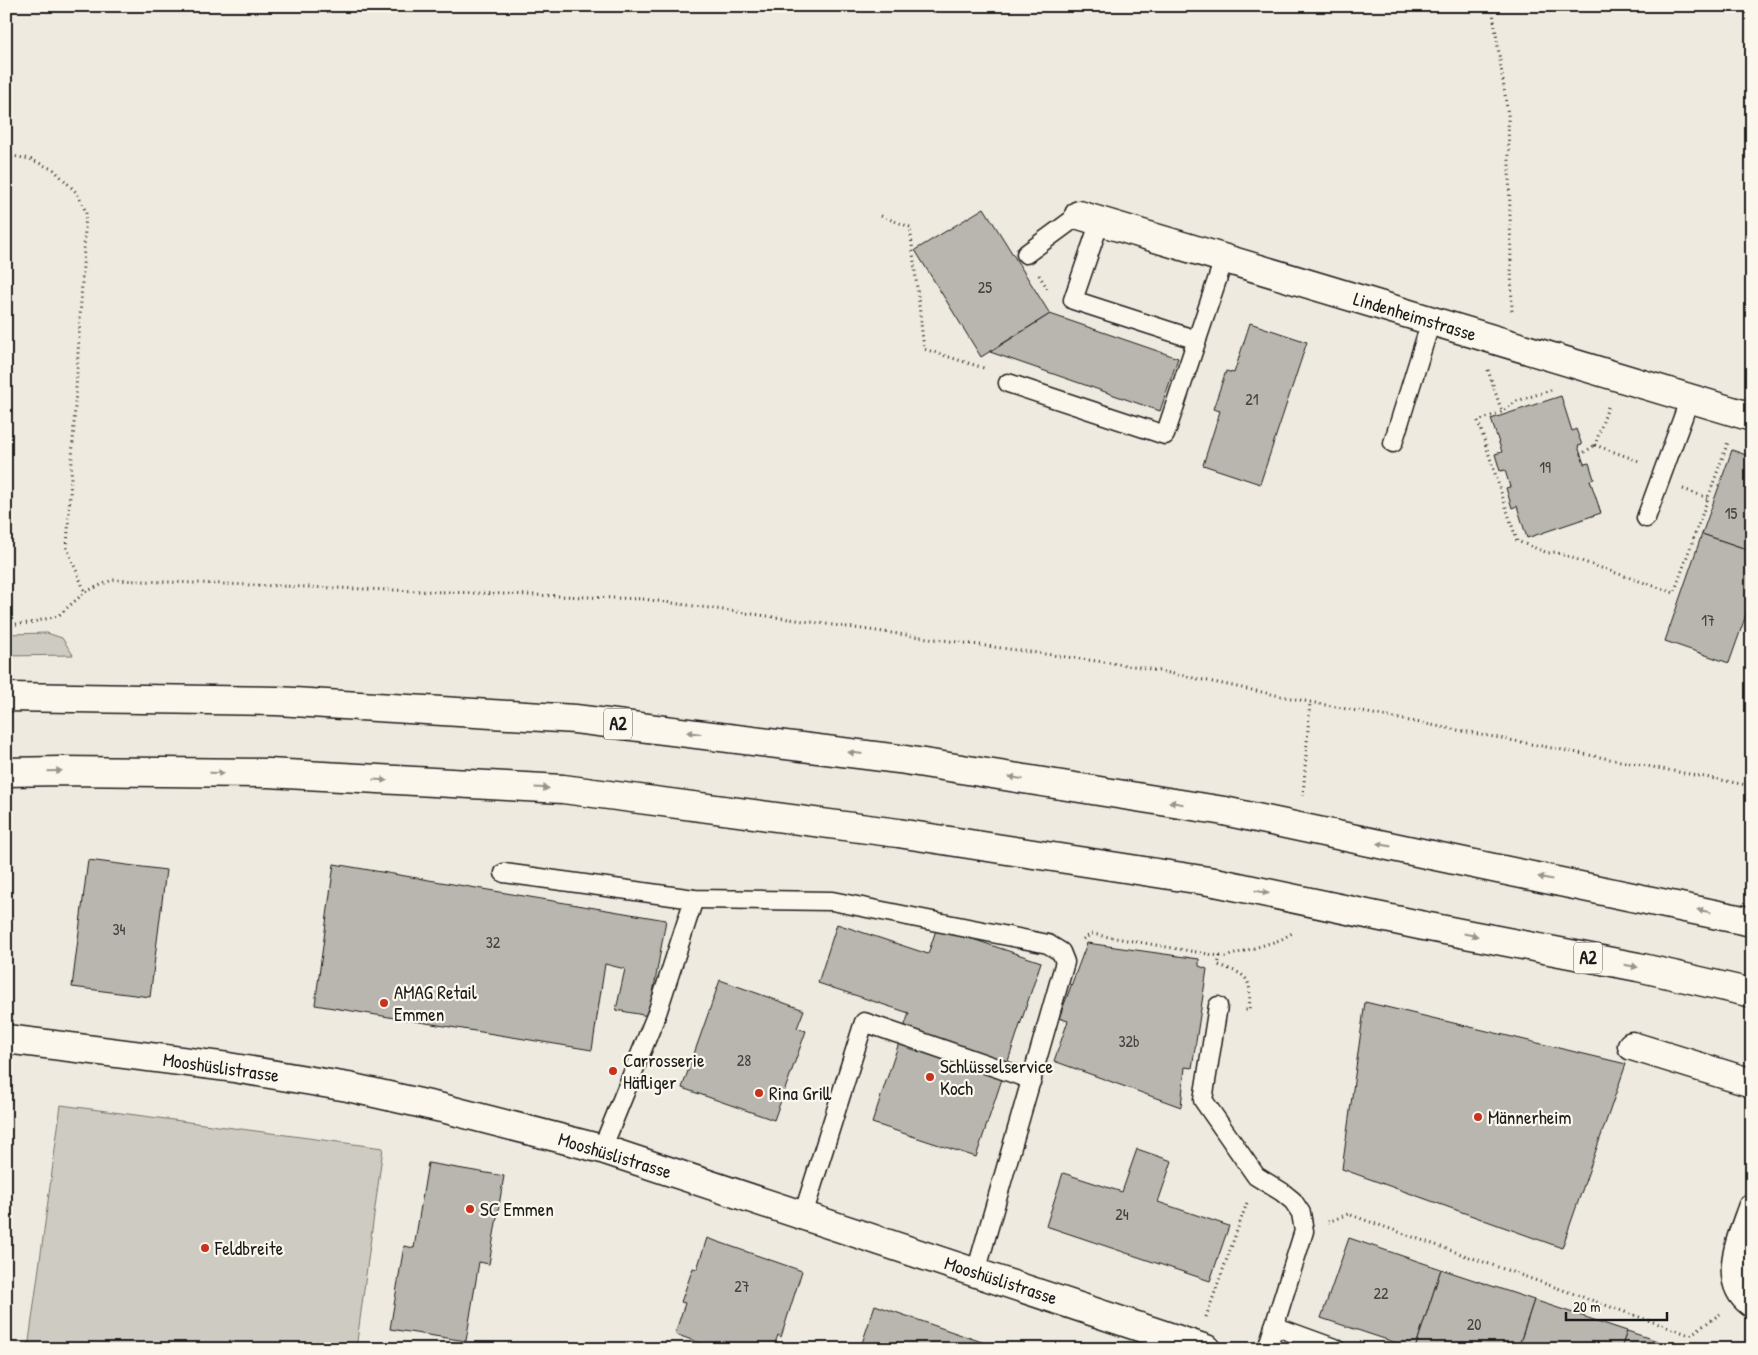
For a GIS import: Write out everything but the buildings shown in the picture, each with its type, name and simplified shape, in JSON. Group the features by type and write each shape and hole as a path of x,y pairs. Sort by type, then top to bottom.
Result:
{"main road":[{"name":"Lindenheimstrasse","path":"1089,218 1745,415"},
{"name":"A2","path":"6,697 277,701 575,718 899,759 1224,811 1752,922"},
{"name":"A2","path":"6,772 268,774 563,789 898,834 1215,882 1638,968 1752,994"},
{"name":"Mooshüslistrasse","path":"6,1039 228,1067 348,1087 442,1108 602,1149 976,1272 1204,1337"},
{"path":"1632,1046 1752,1082"},
{"path":"1747,1300 1736,1281 1736,1257 1752,1208"}],"lane":[{"path":"1089,218 1073,300 1197,340"},
{"path":"1026,254 1089,218"},
{"path":"1008,383 1165,435 1224,259"},
{"path":"1393,443 1431,321"},
{"path":"1646,518 1690,398"},
{"path":"504,873 694,899 832,901 1048,944 1061,952 1065,962 976,1272"},
{"path":"602,1149 657,1013 694,899"},
{"path":"1218,1006 1203,1100 1256,1176 1293,1201 1301,1213 1304,1231 1267,1349"},
{"path":"803,1215 864,1022 1032,1080"},
{"path":"1274,1326 1337,1349"}],"path":[{"path":"1492,6 1508,115 1500,341 1482,355 1502,412"},
{"path":"6,155 30,159 54,170 78,192 86,212 67,548 85,592"},
{"path":"882,216 910,227 924,349 995,372 1008,383"},
{"path":"1026,254 1055,302 1073,300"},
{"path":"1572,363 1565,385 1516,401 1502,412 1478,421 1517,541 1674,593 1745,415"},
{"path":"1580,454 1595,446 1618,377"},
{"path":"1595,446 1664,470"},
{"path":"6,625 29,624 58,616 85,592 112,580 642,599 1140,667 1310,702 1752,786"},
{"path":"1220,956 1218,965 1240,972 1247,979 1250,1010 1246,1010"},
{"path":"1204,1337 1256,1176"},
{"path":"1304,1231 1348,1214 1690,1335 1747,1300"}],"shaded area":[{"path":"47,633 62,638 73,655 6,656 6,634"},
{"name":"Feldbreite","path":"61,1105 383,1148 356,1349 28,1349"}],"place":[{"name":"AMAG Retail Emmen","path":"384,1003"},
{"name":"Carrosserie Häfliger","path":"613,1071"},
{"name":"Schlüsselservice Koch","path":"930,1077"},
{"name":"Rina Grill","path":"759,1093"},
{"name":"Männerheim","path":"1478,1117"},
{"name":"SC Emmen","path":"470,1209"},
{"name":"Feldbreite","path":"205,1248"}]}
